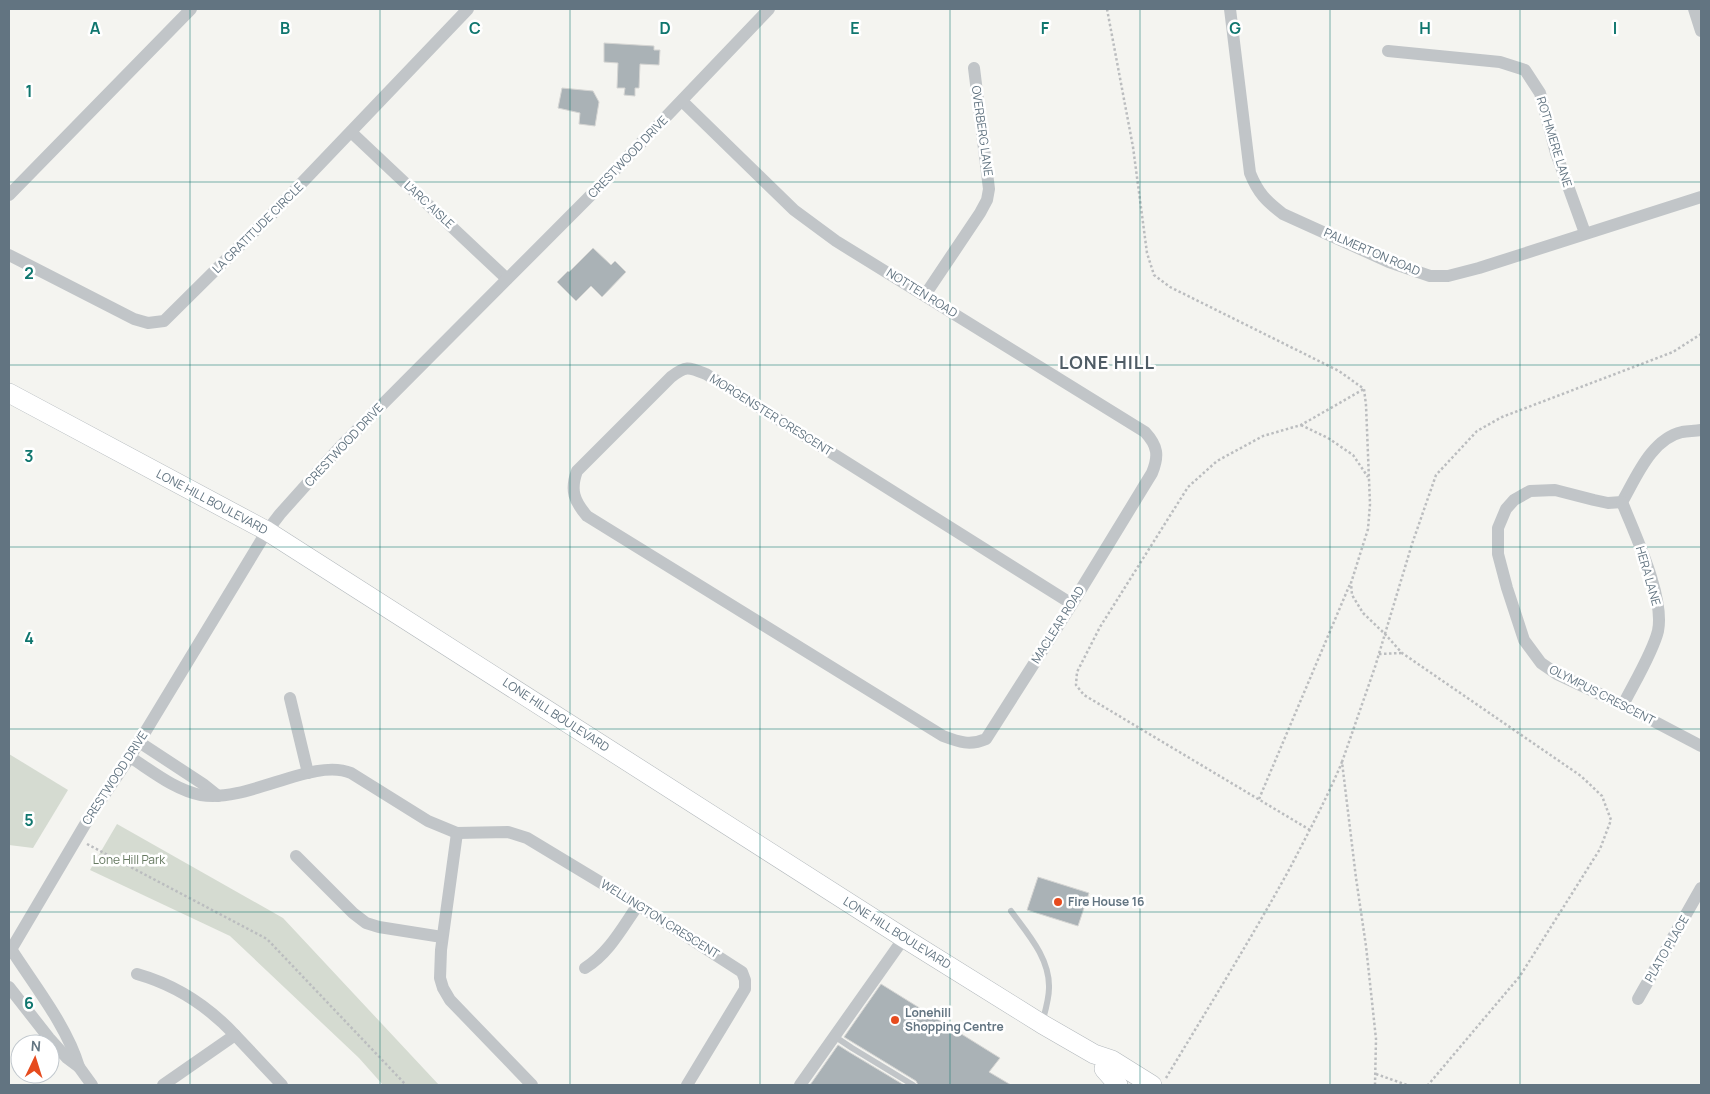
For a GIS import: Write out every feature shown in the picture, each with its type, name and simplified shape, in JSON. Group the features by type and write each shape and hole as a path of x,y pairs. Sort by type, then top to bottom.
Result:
{"street":[{"path":"9,194 191,9"},
{"name":"LA GRATITUDE CIRCLE","path":"9,255 134,319 148,323 164,321 265,221 468,9"},
{"name":"CRESTWOOD DRIVE","path":"10,951 77,838 130,757 267,531 280,514 340,447 682,101 769,9"},
{"name":"PALMERTON ROAD","path":"1230,9 1250,173 1257,190 1283,214 1389,262 1430,276 1448,276 1479,268 1701,197"},
{"path":"1694,9 1701,31"},
{"name":"ROTHMERE LANE","path":"1388,51 1500,62 1525,70 1540,93 1556,153 1585,233"},
{"name":"OVERBERG LANE","path":"925,295 980,213 989,189 974,68"},
{"name":"NOTTEN ROAD","path":"682,101 794,210 836,241 1145,432 1152,440 1157,451 1156,463 1152,473"},
{"name":"L'ARC AISLE","path":"351,132 507,279"},
{"name":"MORGENSTER CRESCENT","path":"943,736 587,516 575,496 573,483 577,471 671,377 681,369 692,369 706,374 1072,604"},
{"name":"LONE HILL BOULEVARD","path":"9,393 267,531 904,938 1042,1024 1099,1062 1129,1085"},
{"path":"1622,502 1653,452 1666,440 1680,432 1701,430"},
{"name":"MACLEAR ROAD","path":"943,736 968,744 986,739 1152,473"},
{"name":"OLYMPUS CRESCENT","path":"1622,502 1594,500 1555,490 1530,491 1514,500 1506,509 1498,528 1497,538 1501,571 1524,640 1541,663 1557,674 1624,705 1701,746"},
{"name":"HERA LANE","path":"1622,502 1643,555 1657,602 1658,614 1658,631 1652,648 1624,705"},
{"path":"290,698 308,773"},
{"path":"139,742 218,796"},
{"name":"WELLINGTON CRESCENT","path":"130,757 185,790 202,795 218,796 254,789 308,773 334,769 346,770 428,821 457,832 508,832 521,835 638,905 742,972 745,980 745,989 687,1085"},
{"path":"457,832 442,937 440,978 446,994 532,1085"},
{"path":"296,856 353,913 366,923 379,927 442,937"},
{"name":"PLATO PLACE","path":"1638,999 1699,896"},
{"path":"585,968 595,962 610,947 638,905"},
{"path":"800,1085 904,938"},
{"path":"10,951 62,1028 75,1054 79,1067"},
{"path":"137,974 160,981 181,991 219,1017 282,1085"},
{"path":"9,986 49,1038 67,1058 79,1067 92,1085"},
{"path":"163,1085 235,1035"},
{"name":"LONE HILL BOULEVARD","path":"1099,1062 1112,1060 1158,1083"},
{"path":"1099,1062 1118,1085"}],"lane":[{"path":"1011,911 1036,946 1047,972 1049,987 1042,1024"},
{"path":"834,1036 913,1085"}],"path":[{"path":"1107,9 1133,147 1148,253 1154,275 1170,286 1338,372 1364,389 1370,504 1368,530 1351,583 1259,799"},
{"path":"1158,1083 1257,927 1333,784 1386,634 1412,544 1436,475 1477,431 1502,417 1673,352 1701,334"},
{"path":"1310,830 1084,695 1076,685 1077,672 1100,627 1188,486 1217,461 1263,436 1302,426 1364,389"},
{"path":"1302,426 1328,438 1353,455 1368,477"},
{"path":"1351,583 1352,595 1363,613 1386,634 1402,653 1581,776 1602,796 1611,820 1600,849 1520,976 1428,1085"},
{"path":"1379,654 1402,653"},
{"path":"1342,762 1376,1039 1375,1085"},
{"path":"77,838 267,939 406,1085"},
{"path":"1376,1074 1407,1085"}],"green space":[{"path":"9,754 68,790 33,848 9,845"},
{"name":"Lone Hill Park","path":"117,824 283,918 439,1085 383,1085 359,1058 230,936 90,870"}],"building":[{"path":"604,43 654,46 654,50 660,50 659,65 640,64 639,88 635,88 635,96 624,95 625,88 617,88 618,63 604,62"},
{"path":"562,88 593,91 599,102 595,126 579,124 580,113 558,108"},
{"path":"593,248 611,265 615,261 626,272 602,297 591,286 576,301 557,282"},
{"name":"Fire House 16","path":"1038,877 1089,893 1078,926 1027,910"},
{"name":"Lonehill Shopping Centre","path":"881,984 1000,1058 989,1072 1011,1085 918,1085 916,1081 844,1037"},
{"path":"838,1045 849,1052 904,1085 810,1085"}],"place":[{"name":"Fire House 16","path":"1058,902"},
{"name":"Lonehill Shopping Centre","path":"895,1020"}],"district":[{"name":"LONE HILL","path":"1107,363"}]}
